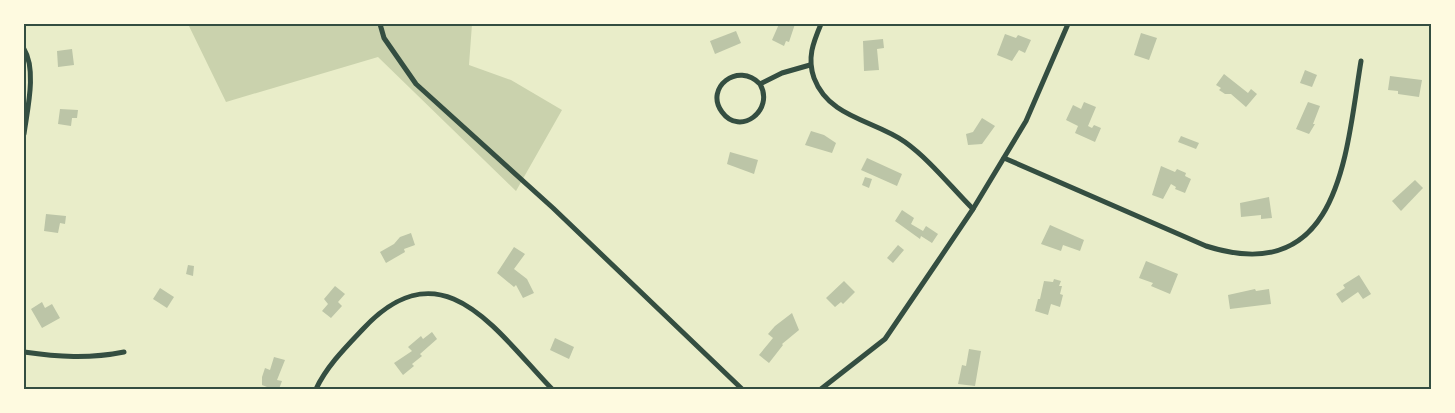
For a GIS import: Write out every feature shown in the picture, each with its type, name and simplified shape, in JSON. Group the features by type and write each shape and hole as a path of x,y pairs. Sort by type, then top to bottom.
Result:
{"street":[{"path":"380,24 384,38 416,84 553,208 742,389"},
{"path":"821,24 812,47 810,65 818,87 833,106 892,134 908,144 973,209"},
{"path":"820,389 884,339 973,209 1026,121 1068,24"},
{"path":"24,49 27,55 30,92 24,134"},
{"path":"1004,158 1206,246 1237,254 1268,252 1283,248 1307,234 1316,224 1332,199 1344,165 1361,61"},
{"path":"760,84 782,73 810,65"},
{"path":"742,75 752,78 760,84 764,94 764,104 760,113 752,119 737,122 727,118 720,110 717,96 720,86 728,79 742,75"},
{"path":"316,389 332,363 376,316 404,298 427,294 449,296 470,306 552,389"},
{"path":"24,352 74,358 97,357 124,352"}],"green space":[{"path":"188,24 472,24 469,65 511,80 562,110 516,191 378,57 226,102"}],"building":[{"path":"779,24 795,24 789,42 786,41 784,46 772,40"},
{"path":"736,31 741,43 715,54 710,41"},
{"path":"1141,33 1157,38 1149,60 1134,55"},
{"path":"1005,34 1016,38 1018,35 1031,40 1025,53 1019,50 1012,61 997,55"},
{"path":"883,39 884,48 877,49 879,70 864,71 863,41"},
{"path":"72,49 74,65 58,67 57,51"},
{"path":"1305,70 1317,75 1312,87 1300,83"},
{"path":"1224,74 1248,93 1251,89 1257,94 1246,107 1231,94 1225,94 1219,90 1221,88 1216,85"},
{"path":"1390,76 1422,80 1419,97 1398,94 1398,91 1388,90"},
{"path":"1084,102 1096,107 1088,126 1092,128 1094,125 1101,128 1095,142 1075,133 1078,126 1066,120 1073,105 1081,109"},
{"path":"1308,102 1320,106 1313,124 1315,124 1309,134 1296,129"},
{"path":"60,109 78,110 77,118 72,118 71,126 58,124"},
{"path":"982,118 995,126 982,144 968,145 966,134 973,132"},
{"path":"811,131 824,135 836,143 832,153 805,145"},
{"path":"1181,136 1199,143 1196,149 1178,142"},
{"path":"730,152 758,160 754,174 727,164"},
{"path":"867,158 902,174 897,186 861,170"},
{"path":"1161,166 1175,172 1177,169 1186,173 1185,176 1191,179 1185,193 1175,189 1176,187 1171,184 1163,199 1152,195"},
{"path":"865,177 872,179 869,188 862,185"},
{"path":"1415,180 1423,188 1401,211 1392,201"},
{"path":"1269,197 1272,218 1261,219 1261,215 1241,217 1240,203"},
{"path":"902,210 914,218 911,224 923,231 926,226 938,234 932,243 921,236 920,239 895,221"},
{"path":"46,214 66,216 65,224 60,223 58,233 44,231"},
{"path":"1050,225 1084,240 1080,251 1063,245 1061,251 1041,244"},
{"path":"411,233 415,245 404,249 405,252 386,263 380,252 394,244 400,237"},
{"path":"898,245 904,250 893,263 887,258"},
{"path":"514,247 525,254 514,269 527,279 534,293 523,298 516,285 514,287 497,273"},
{"path":"1146,261 1178,274 1170,294 1151,286 1153,283 1139,278"},
{"path":"188,265 194,266 193,276 186,274"},
{"path":"1359,275 1371,294 1363,299 1358,292 1342,303 1336,294 1345,288 1343,285"},
{"path":"1054,279 1061,281 1059,286 1062,286 1060,294 1063,295 1060,307 1051,304 1048,315 1035,311 1044,281 1053,282"},
{"path":"844,281 855,292 843,304 841,302 835,307 826,298"},
{"path":"335,286 345,294 338,302 342,306 331,318 322,311 328,304 324,299"},
{"path":"160,288 174,297 167,308 153,299"},
{"path":"1255,289 1256,291 1269,289 1271,304 1230,309 1228,295"},
{"path":"42,302 45,308 52,304 60,318 42,328 31,309"},
{"path":"792,313 799,330 782,344 769,363 759,355 773,338 768,334"},
{"path":"432,332 437,339 420,354 422,356 412,364 414,366 403,375 394,363 412,351 408,347 421,336 423,339"},
{"path":"555,338 574,347 569,359 550,350"},
{"path":"969,349 981,351 975,386 958,384 962,365 966,366"},
{"path":"274,357 285,360 277,380 282,381 279,389 267,389 267,387 262,385 262,377 265,368 270,370"}]}
